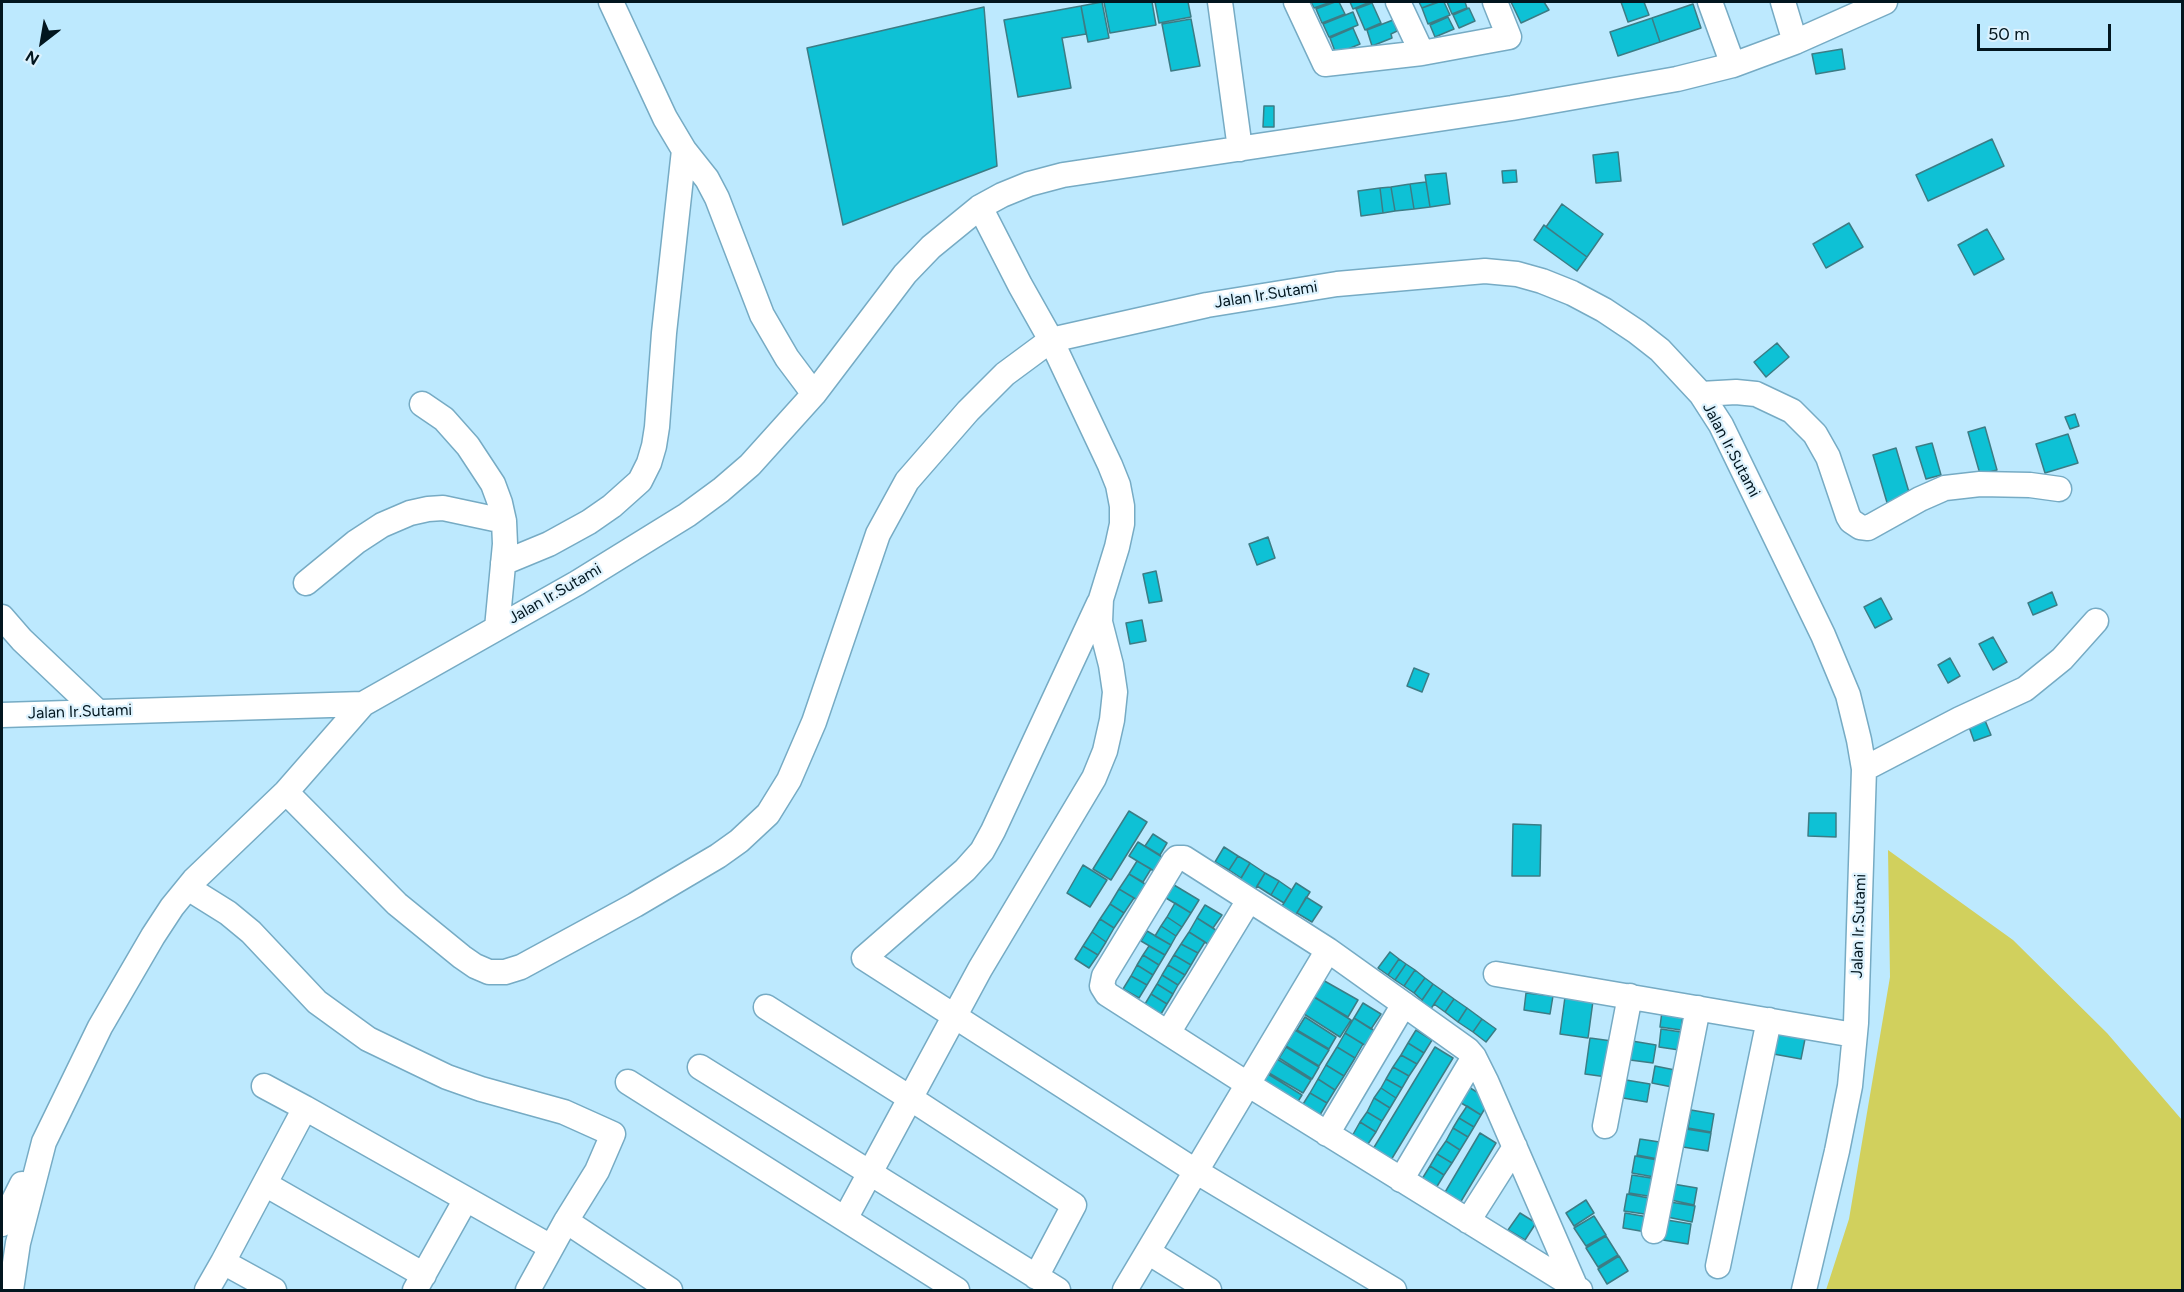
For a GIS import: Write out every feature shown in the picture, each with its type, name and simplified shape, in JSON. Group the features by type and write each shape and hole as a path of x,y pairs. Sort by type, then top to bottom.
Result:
{"street":[{"path":"611,2 654,97 684,150 707,179 717,198 753,295 768,326 787,358 814,394"},
{"path":"1220,2 1240,149"},
{"path":"1296,2 1325,64 1422,53 1509,37 1495,2"},
{"path":"1398,2 1422,53"},
{"path":"1710,2 1733,65"},
{"path":"1783,2 1795,42"},
{"name":"Jalan Ir.Sutami","path":"2,714 363,704 577,583 687,515 750,465 814,394 905,274 931,247 981,207 1029,184 1063,175 1512,108 1677,79 1733,65 1795,42 1885,2"},
{"path":"503,563 574,532 597,517 640,481 649,464 657,427 665,322 684,150"},
{"path":"981,207 1020,285 1052,340 1110,465 1122,506 1122,525 1101,599 982,851 965,870 864,958 1197,1172 1394,1290"},
{"name":"Jalan Ir.Sutami","path":"1052,340 1208,305 1337,284 1485,271 1517,274 1542,280 1604,310 1660,351 1701,394 1721,425 1823,635 1848,695 1864,769 1861,892 1850,1086 1804,1290"},
{"path":"286,792 397,904 462,957 489,972 505,972 521,968 708,862 756,827 768,814 789,780 814,722 878,534 908,481 968,411 1005,374 1052,340"},
{"path":"1701,394 1737,392 1756,394 1792,411 1815,434 1828,457 1848,516 1860,527 1868,528 1945,488 1990,484 2030,485 2059,489"},
{"path":"422,404 444,419 481,465 493,484 504,521 503,563 496,628"},
{"path":"306,583 356,542 382,525 410,513 443,508 504,521"},
{"path":"845,1219 980,969 1094,778 1105,751 1115,692 1100,622 1101,599"},
{"path":"2,617 22,640 98,712"},
{"path":"1864,769 2025,688 2062,659 2096,621"},
{"path":"2,1224 100,1027 172,907 221,854 286,792 363,704"},
{"path":"1177,858 1184,858 1328,950 1468,1050 1474,1057 1578,1289 1327,1134 1107,994 1102,981 1165,874 1177,858"},
{"path":"188,888 228,913 251,932 317,1002 368,1039 447,1077 564,1112 613,1134 610,1146 597,1172 566,1221 528,1290"},
{"path":"1168,1033 1249,900"},
{"path":"1125,1290 1328,950"},
{"path":"1496,974 1854,1035"},
{"path":"1605,1126 1630,996"},
{"path":"1327,1134 1404,1004"},
{"path":"766,1008 1074,1205 1036,1276"},
{"path":"1654,1231 1698,1008"},
{"path":"1718,1266 1769,1020"},
{"path":"1401,1180 1474,1057"},
{"path":"700,1068 1058,1290"},
{"path":"628,1082 957,1290"},
{"path":"264,1086 551,1247"},
{"path":"207,1290 305,1108"},
{"path":"11,1290 18,1243 44,1142"},
{"path":"1468,1221 1515,1147"},
{"path":"265,1184 420,1283 466,1199"},
{"path":"566,1221 634,1280 670,1290"},
{"path":"1148,1252 1209,1290"},
{"path":"223,1262 274,1290"}],"shaded area":[{"path":"1888,850 2013,940 2107,1033 2182,1120 2182,1290 1826,1290 1849,1219 1890,977"}],"building":[{"path":"1102,2 1109,38 1088,42 1081,6"},
{"path":"1104,2 1152,2 1156,25 1110,33"},
{"path":"1155,2 1188,2 1191,17 1159,23"},
{"path":"1311,2 1331,2 1314,8"},
{"path":"1339,2 1345,14 1322,23 1316,9"},
{"path":"1350,2 1370,2 1353,9"},
{"path":"1419,2 1437,2 1422,8"},
{"path":"1444,2 1450,15 1428,24 1422,8"},
{"path":"1447,2 1465,2 1467,8 1452,14"},
{"path":"1511,2 1544,2 1549,10 1521,23"},
{"path":"1621,2 1644,2 1649,15 1628,22"},
{"path":"1372,3 1381,23 1365,30 1356,9"},
{"path":"1693,4 1701,28 1660,42 1652,18"},
{"path":"1081,6 1086,34 1062,38 1071,88 1018,97 1004,20"},
{"path":"984,7 997,166 843,225 807,48"},
{"path":"1469,8 1475,21 1459,28 1453,15"},
{"path":"1353,12 1358,25 1329,37 1323,24"},
{"path":"1448,17 1454,29 1435,37 1430,25"},
{"path":"1652,18 1660,42 1618,56 1610,32"},
{"path":"1191,19 1200,66 1171,71 1162,24"},
{"path":"1393,20 1397,31 1391,34 1392,38 1372,46 1367,30"},
{"path":"1353,28 1360,44 1336,54 1330,38"},
{"path":"1842,49 1845,69 1816,74 1812,54"},
{"path":"1264,106 1274,106 1274,127 1263,127"},
{"path":"1992,139 2004,166 1928,201 1916,175"},
{"path":"1618,152 1621,181 1596,183 1593,155"},
{"path":"1516,170 1517,182 1503,183 1502,171"},
{"path":"1446,173 1450,204 1430,207 1425,175"},
{"path":"1426,182 1430,207 1414,209 1410,184"},
{"path":"1410,184 1414,209 1395,211 1391,187"},
{"path":"1391,187 1395,211 1383,213 1380,188"},
{"path":"1380,188 1383,213 1361,216 1358,191"},
{"path":"1562,204 1603,234 1587,257 1546,227"},
{"path":"1849,223 1863,247 1826,268 1813,244"},
{"path":"1544,225 1587,257 1577,271 1534,240"},
{"path":"1987,229 2004,259 1974,275 1958,245"},
{"path":"1777,343 1789,357 1766,377 1754,362"},
{"path":"2075,414 2079,426 2070,429 2065,417"},
{"path":"1985,427 1997,470 1980,474 1968,432"},
{"path":"2068,434 2078,463 2045,473 2036,444"},
{"path":"1932,443 1941,475 1926,479 1916,447"},
{"path":"1896,448 1911,499 1888,506 1873,455"},
{"path":"1268,537 1275,558 1257,565 1249,544"},
{"path":"1156,571 1162,601 1149,603 1143,574"},
{"path":"2052,592 2057,605 2033,615 2028,603"},
{"path":"1881,598 1892,619 1875,628 1864,607"},
{"path":"1142,620 1146,641 1130,644 1126,623"},
{"path":"1993,637 2007,662 1993,670 1979,644"},
{"path":"1950,658 1960,676 1948,683 1938,665"},
{"path":"1414,668 1429,674 1422,692 1407,686"},
{"path":"1984,718 1991,735 1974,741 1968,724"},
{"path":"1129,811 1147,822 1111,880 1093,869"},
{"path":"1809,813 1836,813 1836,837 1808,836"},
{"path":"1513,824 1541,825 1540,876 1512,876"},
{"path":"1153,834 1167,843 1160,855 1145,846"},
{"path":"1138,842 1170,862 1162,876 1129,856"},
{"path":"1224,847 1238,856 1229,870 1215,862"},
{"path":"1238,856 1250,863 1241,878 1229,870"},
{"path":"1137,861 1151,869 1143,882 1129,874"},
{"path":"1250,863 1265,873 1252,895 1237,885"},
{"path":"1083,865 1107,880 1090,907 1067,893"},
{"path":"1265,873 1279,881 1271,895 1257,886"},
{"path":"1129,874 1153,889 1144,904 1119,889"},
{"path":"1279,881 1292,890 1284,903 1271,895"},
{"path":"1296,883 1310,892 1293,919 1279,911"},
{"path":"1174,885 1199,900 1191,913 1166,898"},
{"path":"1119,889 1134,898 1124,913 1110,904"},
{"path":"1306,897 1322,907 1312,922 1297,913"},
{"path":"1175,903 1191,913 1182,927 1167,917"},
{"path":"1110,904 1124,913 1114,928 1100,919"},
{"path":"1205,905 1222,915 1213,928 1197,918"},
{"path":"1167,917 1182,927 1176,936 1161,926"},
{"path":"1197,918 1222,934 1214,948 1189,932"},
{"path":"1100,919 1114,928 1106,942 1092,932"},
{"path":"1161,926 1176,936 1171,945 1155,936"},
{"path":"1147,931 1171,945 1165,955 1141,941"},
{"path":"1092,932 1106,942 1098,955 1083,946"},
{"path":"1189,932 1205,942 1198,953 1181,944"},
{"path":"1181,944 1198,953 1191,965 1174,955"},
{"path":"1083,946 1098,955 1089,968 1075,959"},
{"path":"1149,946 1165,955 1159,965 1143,955"},
{"path":"1390,952 1399,959 1388,975 1378,968"},
{"path":"1143,955 1159,965 1153,975 1137,965"},
{"path":"1174,955 1191,965 1185,975 1168,965"},
{"path":"1399,959 1406,964 1395,980 1388,975"},
{"path":"1406,964 1415,970 1404,986 1395,980"},
{"path":"1137,965 1153,975 1147,985 1131,976"},
{"path":"1168,965 1185,975 1178,985 1162,975"},
{"path":"1415,970 1425,978 1414,993 1404,986"},
{"path":"1162,975 1178,985 1173,994 1157,984"},
{"path":"1131,976 1147,985 1139,998 1123,989"},
{"path":"1425,978 1433,984 1422,1000 1414,993"},
{"path":"1321,979 1358,1000 1348,1017 1311,995"},
{"path":"1157,984 1173,994 1167,1004 1151,994"},
{"path":"1433,984 1443,991 1426,1016 1416,1009"},
{"path":"1443,991 1454,999 1445,1012 1434,1004"},
{"path":"1526,993 1553,996 1550,1014 1524,1010"},
{"path":"1151,994 1167,1004 1161,1014 1145,1004"},
{"path":"1314,997 1351,1020 1340,1037 1304,1014"},
{"path":"1565,997 1593,1001 1588,1038 1560,1034"},
{"path":"1454,999 1467,1008 1458,1022 1445,1012"},
{"path":"1363,1003 1381,1014 1371,1029 1354,1018"},
{"path":"1467,1008 1482,1019 1473,1032 1458,1022"},
{"path":"1662,1011 1683,1014 1681,1030 1660,1027"},
{"path":"1305,1017 1336,1037 1329,1049 1297,1030"},
{"path":"1354,1018 1380,1034 1371,1049 1345,1033"},
{"path":"1482,1019 1496,1029 1486,1042 1473,1032"},
{"path":"1661,1029 1688,1033 1686,1051 1659,1047"},
{"path":"1295,1030 1329,1050 1319,1066 1286,1046"},
{"path":"1416,1030 1432,1040 1424,1053 1408,1043"},
{"path":"1345,1033 1363,1044 1355,1058 1337,1047"},
{"path":"1772,1033 1805,1039 1801,1059 1768,1053"},
{"path":"1590,1038 1612,1041 1607,1077 1585,1074"},
{"path":"1632,1041 1656,1045 1653,1063 1630,1060"},
{"path":"1408,1043 1424,1053 1417,1064 1401,1055"},
{"path":"1286,1047 1319,1067 1312,1079 1279,1058"},
{"path":"1337,1047 1355,1058 1344,1076 1326,1065"},
{"path":"1435,1047 1453,1058 1391,1160 1373,1149"},
{"path":"1401,1055 1417,1064 1409,1076 1393,1067"},
{"path":"1277,1059 1311,1080 1303,1093 1269,1073"},
{"path":"1326,1065 1344,1076 1335,1090 1318,1079"},
{"path":"1655,1066 1680,1071 1677,1088 1652,1083"},
{"path":"1393,1067 1409,1076 1402,1088 1386,1079"},
{"path":"1268,1074 1302,1095 1297,1103 1260,1088"},
{"path":"1318,1079 1335,1090 1327,1103 1310,1093"},
{"path":"1386,1079 1402,1088 1396,1098 1381,1088"},
{"path":"1620,1079 1650,1084 1647,1102 1617,1097"},
{"path":"1462,1083 1490,1100 1481,1115 1453,1098"},
{"path":"1381,1088 1396,1098 1390,1108 1374,1098"},
{"path":"1310,1093 1327,1103 1317,1120 1300,1109"},
{"path":"1374,1098 1390,1108 1382,1121 1367,1112"},
{"path":"1467,1106 1481,1115 1474,1127 1459,1118"},
{"path":"1691,1110 1714,1114 1711,1132 1688,1128"},
{"path":"1367,1112 1382,1121 1376,1132 1360,1122"},
{"path":"1459,1118 1474,1127 1468,1137 1453,1128"},
{"path":"1360,1122 1376,1132 1366,1147 1351,1138"},
{"path":"1453,1128 1468,1137 1460,1150 1446,1141"},
{"path":"1686,1129 1711,1133 1708,1151 1683,1147"},
{"path":"1480,1133 1496,1143 1460,1203 1444,1194"},
{"path":"1640,1139 1666,1143 1663,1160 1637,1155"},
{"path":"1446,1141 1460,1150 1452,1163 1437,1154"},
{"path":"1437,1154 1452,1163 1444,1175 1430,1166"},
{"path":"1635,1156 1663,1161 1660,1178 1632,1173"},
{"path":"1430,1166 1444,1175 1436,1188 1422,1179"},
{"path":"1632,1175 1657,1179 1654,1197 1629,1193"},
{"path":"1673,1184 1697,1188 1694,1205 1671,1200"},
{"path":"1627,1194 1654,1199 1651,1215 1624,1211"},
{"path":"1586,1200 1594,1213 1574,1226 1566,1213"},
{"path":"1670,1202 1695,1206 1692,1222 1667,1217"},
{"path":"1520,1213 1536,1223 1525,1240 1508,1230"},
{"path":"1625,1213 1648,1217 1646,1232 1623,1228"},
{"path":"1594,1216 1606,1235 1586,1246 1574,1228"},
{"path":"1667,1220 1691,1224 1688,1244 1663,1240"},
{"path":"1606,1236 1618,1255 1598,1267 1586,1248"},
{"path":"1619,1256 1628,1271 1607,1284 1598,1269"}]}
